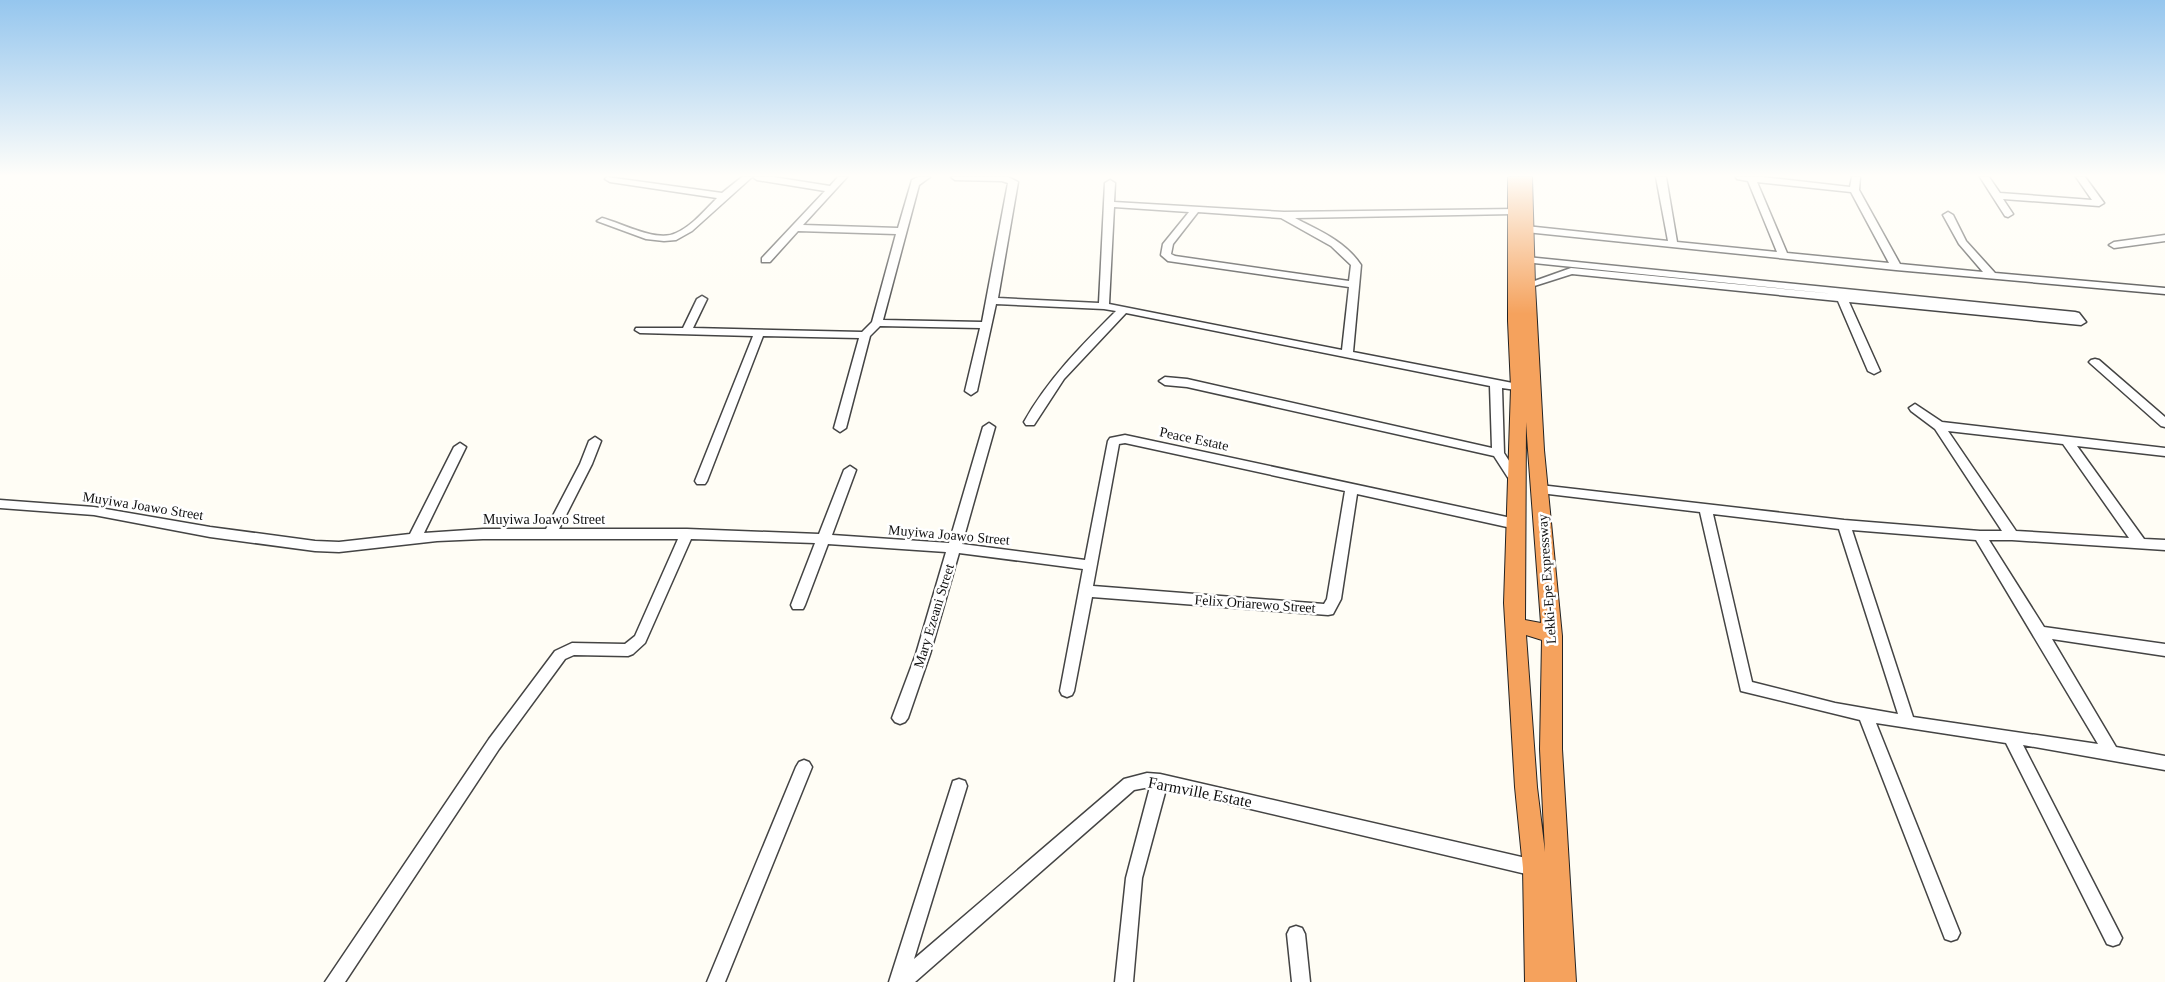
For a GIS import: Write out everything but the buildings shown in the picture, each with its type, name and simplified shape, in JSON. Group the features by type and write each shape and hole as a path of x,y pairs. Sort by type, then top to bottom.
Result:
{"highway":[{"name":"Lekki-Epe Expressway","path":"1513,223 1519,388 1515,619 1526,787 1535,868 1538,982"},
{"name":"Lekki-Epe Expressway","path":"1526,223 1540,489 1552,636 1551,749 1563,982"},
{"path":"1515,619 1551,616"},
{"path":"1515,619 1552,636"}],"street":[{"path":"608,223 652,237 674,238 690,229 696,223"},
{"path":"766,260 801,223"},
{"path":"840,428 865,335 877,323 903,223"},
{"path":"971,391 992,301 1006,223"},
{"path":"1104,306 1107,223"},
{"path":"1185,223 1168,244 1166,254 1172,259 1354,286"},
{"path":"1298,223 1340,247 1353,258 1356,265 1347,355"},
{"path":"1669,223 1673,244"},
{"path":"1770,223 1783,255"},
{"path":"1872,223 1896,267"},
{"path":"1952,223 1962,242 1992,276"},
{"path":"796,228 901,231"},
{"path":"1526,229 1896,267 2165,291"},
{"path":"2114,245 2165,238"},
{"path":"1527,260 1633,275"},
{"path":"1528,285 1570,271 1633,275 2075,316 2081,322 1841,295"},
{"path":"1841,295 1874,371"},
{"path":"686,332 702,299"},
{"path":"992,301 1104,306 1519,388"},
{"path":"1030,422 1041,400 1058,377 1122,311"},
{"path":"877,323 986,325"},
{"path":"640,330 865,335"},
{"path":"701,481 759,333"},
{"path":"2095,362 2165,424"},
{"path":"1166,380 1187,383 1498,452"},
{"path":"1496,383 1498,452 1518,484"},
{"path":"1915,408 1939,426 2012,535"},
{"path":"1939,426 2165,452"},
{"name":"Mary Ezeani Street","path":"900,718 923,654 989,427"},
{"name":"Peace Estate","path":"1067,691 1112,445 1114,441 1119,439 1352,487 1516,524"},
{"path":"550,534 586,464 595,441"},
{"path":"2067,441 2140,543"},
{"path":"416,538 460,447"},
{"path":"798,605 850,470"},
{"name":"Felix Oriarewo Street","path":"1086,591 1328,610 1334,599 1352,487"},
{"path":"1540,489 1844,525 1980,536 2012,535 2165,545"},
{"name":"Muyiwa Joawo Street","path":"0,504 94,511 210,532 315,546 339,546 416,538 483,534 687,534 824,539 954,548 1089,565"},
{"path":"1706,510 1746,687 1865,715 1907,720 2012,739 2111,752 2165,763"},
{"path":"1844,525 1907,720"},
{"path":"334,982 494,744 560,655 572,649 628,650 640,639 687,534"},
{"path":"1980,536 2040,632 2111,752"},
{"path":"2040,632 2165,650"},
{"path":"1865,715 1951,932"},
{"path":"2012,739 2113,938"},
{"path":"716,982 804,767"},
{"name":"Farmville Estate","path":"899,982 1130,784 1139,781 1160,782 1535,868"},
{"path":"1124,982 1134,878 1160,782"},
{"path":"899,982 959,786"},
{"path":"1296,934 1301,982"}]}
